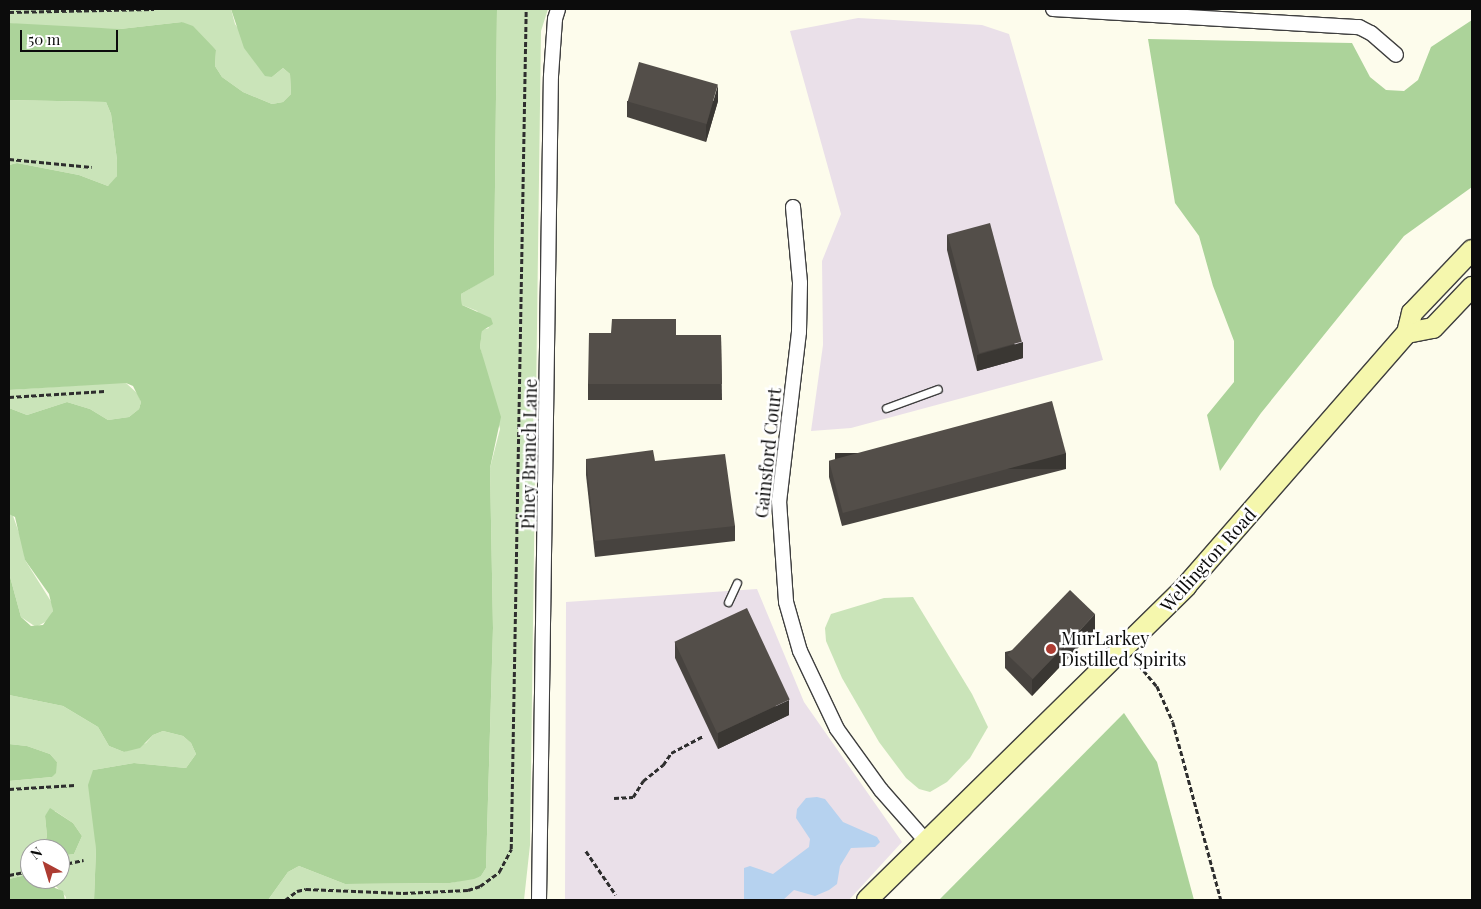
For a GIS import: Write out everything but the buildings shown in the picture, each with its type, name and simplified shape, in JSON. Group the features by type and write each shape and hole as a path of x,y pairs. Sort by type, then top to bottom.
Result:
{"main road":[{"name":"Wellington Road","path":"867,900 1186,586 1407,333 1412,313 1472,250"},
{"path":"1407,333 1432,328 1472,287"}],"street":[{"name":"Piney Branch Lane","path":"539,900 551,76 554,19 558,9"},
{"path":"1053,9 1359,27 1371,32 1396,55"},
{"name":"Gainsford Court","path":"793,207 800,283 799,332 783,455 779,516 788,610 800,651 837,730 881,790 926,840"}],"lane":[{"path":"886,408 938,389"},
{"path":"728,602 737,583"}],"path":[{"path":"9,12 154,9"},
{"path":"286,900 297,891 306,889 403,893 468,890 480,886 500,872 511,849 526,9"},
{"path":"9,159 92,167"},
{"path":"9,397 105,391"},
{"path":"1125,648 1157,686 1166,704 1220,900"},
{"path":"614,798 633,797 643,781 663,765 671,753 704,736"},
{"path":"9,789 75,785"},
{"path":"586,851 616,895"},
{"path":"70,863 84,860"}],"shaded area":[{"path":"858,18 982,25 1009,34 1103,360 851,428 811,431 823,345 822,261 841,214 790,31"},
{"path":"757,589 804,702 902,842 849,900 565,900 566,602"}],"green space":[{"path":"9,9 231,9 235,24 272,77 283,68 290,74 291,94 283,102 272,104 243,92 222,77 215,66 216,50 182,22 120,29 37,27 9,23"},
{"path":"231,9 497,9 494,275 461,294 462,305 491,318 493,324 482,331 480,347 501,417 490,468 493,628 486,868 481,876 474,879 450,883 345,884 299,866 288,872 268,900 94,900 96,849 88,785 93,770 134,763 186,768 196,754 191,743 183,736 163,731 153,735 140,748 124,752 109,746 98,727 63,706 9,695 9,573 21,617 31,626 43,625 53,611 49,594 25,560 15,517 9,514 9,408 27,415 67,402 90,409 108,420 129,417 139,409 141,402 133,386 126,383 9,390 9,165 17,163 79,175 108,186 117,176 117,160 111,114 106,102 9,100 9,23 120,29 182,22 193,26 216,50 215,66 222,77 243,92 272,104 283,102 291,94 290,74 283,68 272,77 265,76 244,48"},
{"path":"497,9 548,9 541,31 530,845 524,900 268,900 288,872 299,866 345,884 450,883 481,876 486,868 493,628 490,468 500,429 480,347 482,330 489,328 477,311 462,305 461,294 494,274"},
{"path":"1472,20 1472,187 1404,236 1261,413 1220,471 1207,415 1234,382 1234,341 1213,286 1199,236 1175,203 1148,39 1352,43 1370,77 1386,90 1404,91 1418,80 1431,47"},
{"path":"9,100 106,102 111,114 117,160 117,176 112,184 108,186 79,175 17,163 9,165"},
{"path":"126,383 138,394 141,402 139,409 129,417 108,420 90,409 67,402 27,415 9,408 9,390"},
{"path":"12,513 24,547 25,560 52,603 53,611 49,620 36,627 21,617 9,573 9,514"},
{"path":"913,597 972,694 988,727 970,758 947,782 930,792 919,789 906,778 879,742 842,678 826,641 825,628 831,614 884,598"},
{"path":"9,695 63,706 98,727 109,746 124,752 146,743 153,735 163,731 183,736 191,743 196,754 186,768 134,763 93,770 96,849 94,900 65,900 66,897 58,889 70,889 70,855 74,854 82,836 73,823 55,811 45,816 46,839 20,839 20,876 9,879 9,781 52,777 57,762 50,754 27,746 9,744"},
{"path":"1124,713 1157,762 1194,900 939,900"},
{"path":"9,744 27,746 50,754 57,762 56,773 52,777 9,781"},
{"path":"50,808 73,823 82,836 74,854 70,855 70,839 46,839 45,816"},
{"path":"20,876 20,889 58,889 63,891 65,900 9,900 9,879"}],"water":[{"path":"817,797 825,799 843,822 877,837 880,842 875,847 851,848 840,866 837,884 815,896 794,890 783,900 744,900 744,868 750,866 773,874 809,847 810,839 796,818 797,809 806,798"}],"place":[{"name":"MurLarkey Distilled Spirits","path":"1051,649"}]}
